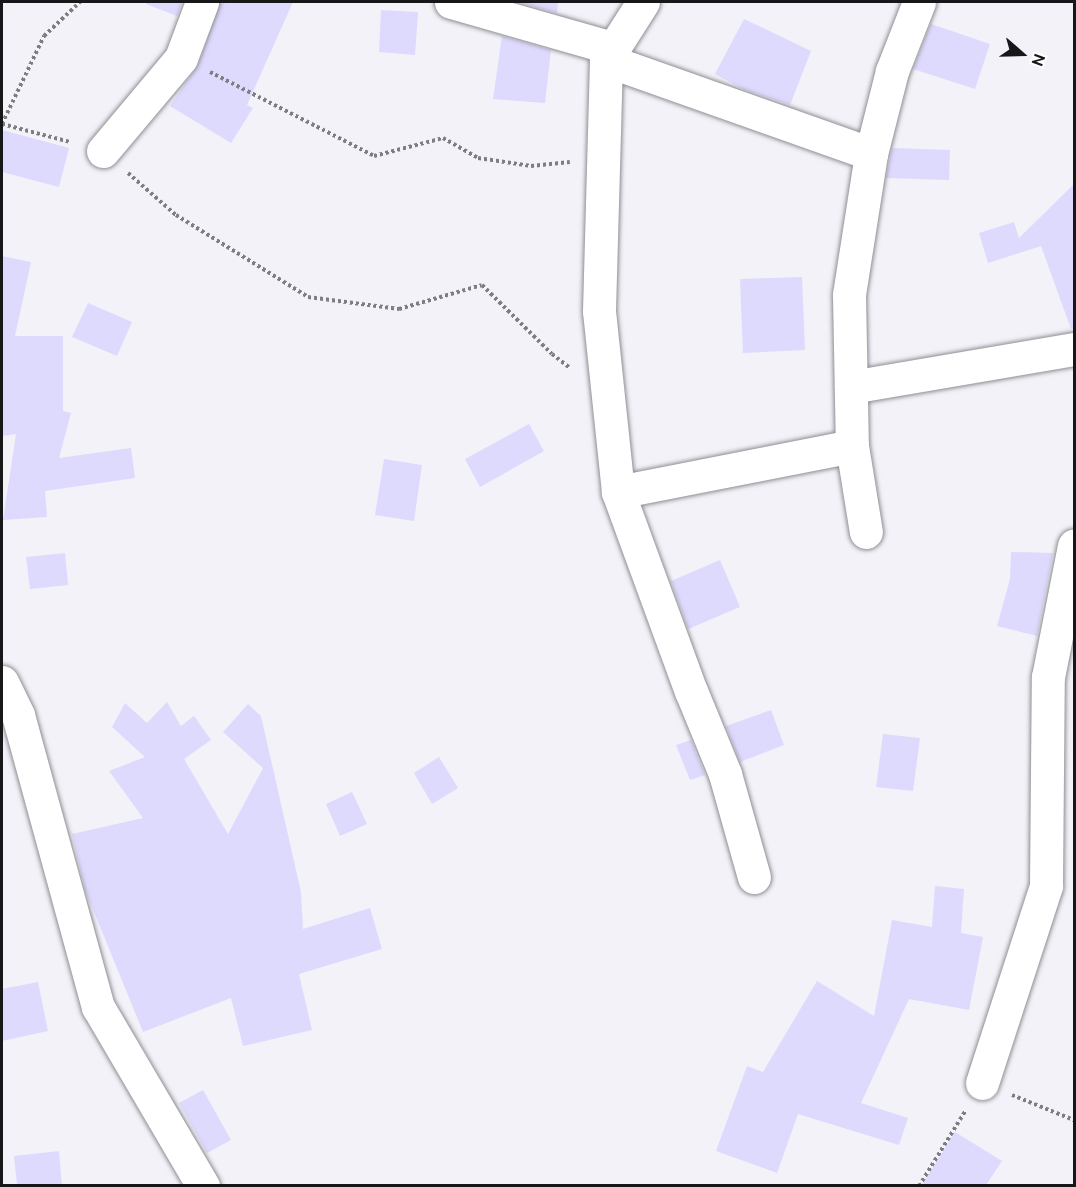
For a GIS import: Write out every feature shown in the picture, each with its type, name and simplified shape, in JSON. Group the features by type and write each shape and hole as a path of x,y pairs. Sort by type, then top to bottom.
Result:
{"street":[{"path":"103,151 181,58 202,2"},
{"path":"451,2 610,54 871,154"},
{"path":"643,2 610,54 603,158 599,311 606,396 618,492 691,691 725,774 754,876"},
{"path":"866,532 852,446 849,295 871,154 892,71 919,2"},
{"path":"851,387 1074,349"},
{"path":"618,492 852,446"},
{"path":"982,1083 1046,886 1048,677 1074,546"},
{"path":"2,682 18,715 98,1007 203,1185"}],"path":[{"path":"80,2 44,36 2,124 103,151 176,216 308,297 399,309 482,285 552,354 606,396"},
{"path":"181,58 374,156 442,138 478,158 531,166 603,158"},
{"path":"918,1185 982,1083 1074,1120"}],"building":[{"path":"146,2 182,2 177,16 146,4"},
{"path":"220,2 293,2 247,105 253,108 231,143 170,106 198,65"},
{"path":"518,2 558,2 557,13"},
{"path":"381,10 418,12 415,55 379,52"},
{"path":"744,19 811,51 790,105 743,89 715,74"},
{"path":"931,24 990,44 975,89 913,69"},
{"path":"502,36 551,50 545,103 493,99"},
{"path":"2,130 69,148 59,187 2,172"},
{"path":"892,148 950,150 949,180 886,178"},
{"path":"1074,184 1074,328 1071,329 1041,246 988,263 979,233 1014,222 1019,238"},
{"path":"2,256 31,262 15,336 63,336 63,411 71,413 59,458 131,448 135,478 45,491 47,517 3,520 16,434 2,436"},
{"path":"802,277 805,350 743,353 740,279"},
{"path":"88,303 132,322 117,356 72,337"},
{"path":"529,424 544,451 480,487 465,459"},
{"path":"384,459 422,465 414,521 375,515"},
{"path":"1011,552 1053,553 1037,636 997,626 1010,579"},
{"path":"65,553 68,585 30,589 26,557"},
{"path":"720,560 740,607 688,629 671,581"},
{"path":"167,702 181,726 194,716 211,740 184,759 228,834 263,768 223,732 248,704 261,716 301,892 303,929 370,908 382,949 299,974 312,1030 243,1046 231,998 143,1032 85,890 72,834 143,818 109,771 145,757 112,727 125,703 147,723"},
{"path":"771,710 784,745 740,762 726,726"},
{"path":"883,734 920,738 913,791 876,787"},
{"path":"691,740 705,775 690,780 676,745"},
{"path":"439,757 458,788 432,804 414,773"},
{"path":"352,792 367,824 340,836 326,804"},
{"path":"935,886 964,889 961,933 983,937 969,1010 909,999 861,1103 908,1118 899,1145 798,1114 777,1173 716,1151 747,1066 763,1072 817,981 874,1016 892,920 932,927"},
{"path":"38,982 48,1031 2,1041 2,989"},
{"path":"203,1090 231,1140 207,1153 179,1103"},
{"path":"955,1132 1002,1161 986,1185 922,1185"},
{"path":"59,1151 62,1185 17,1185 14,1156"}]}
